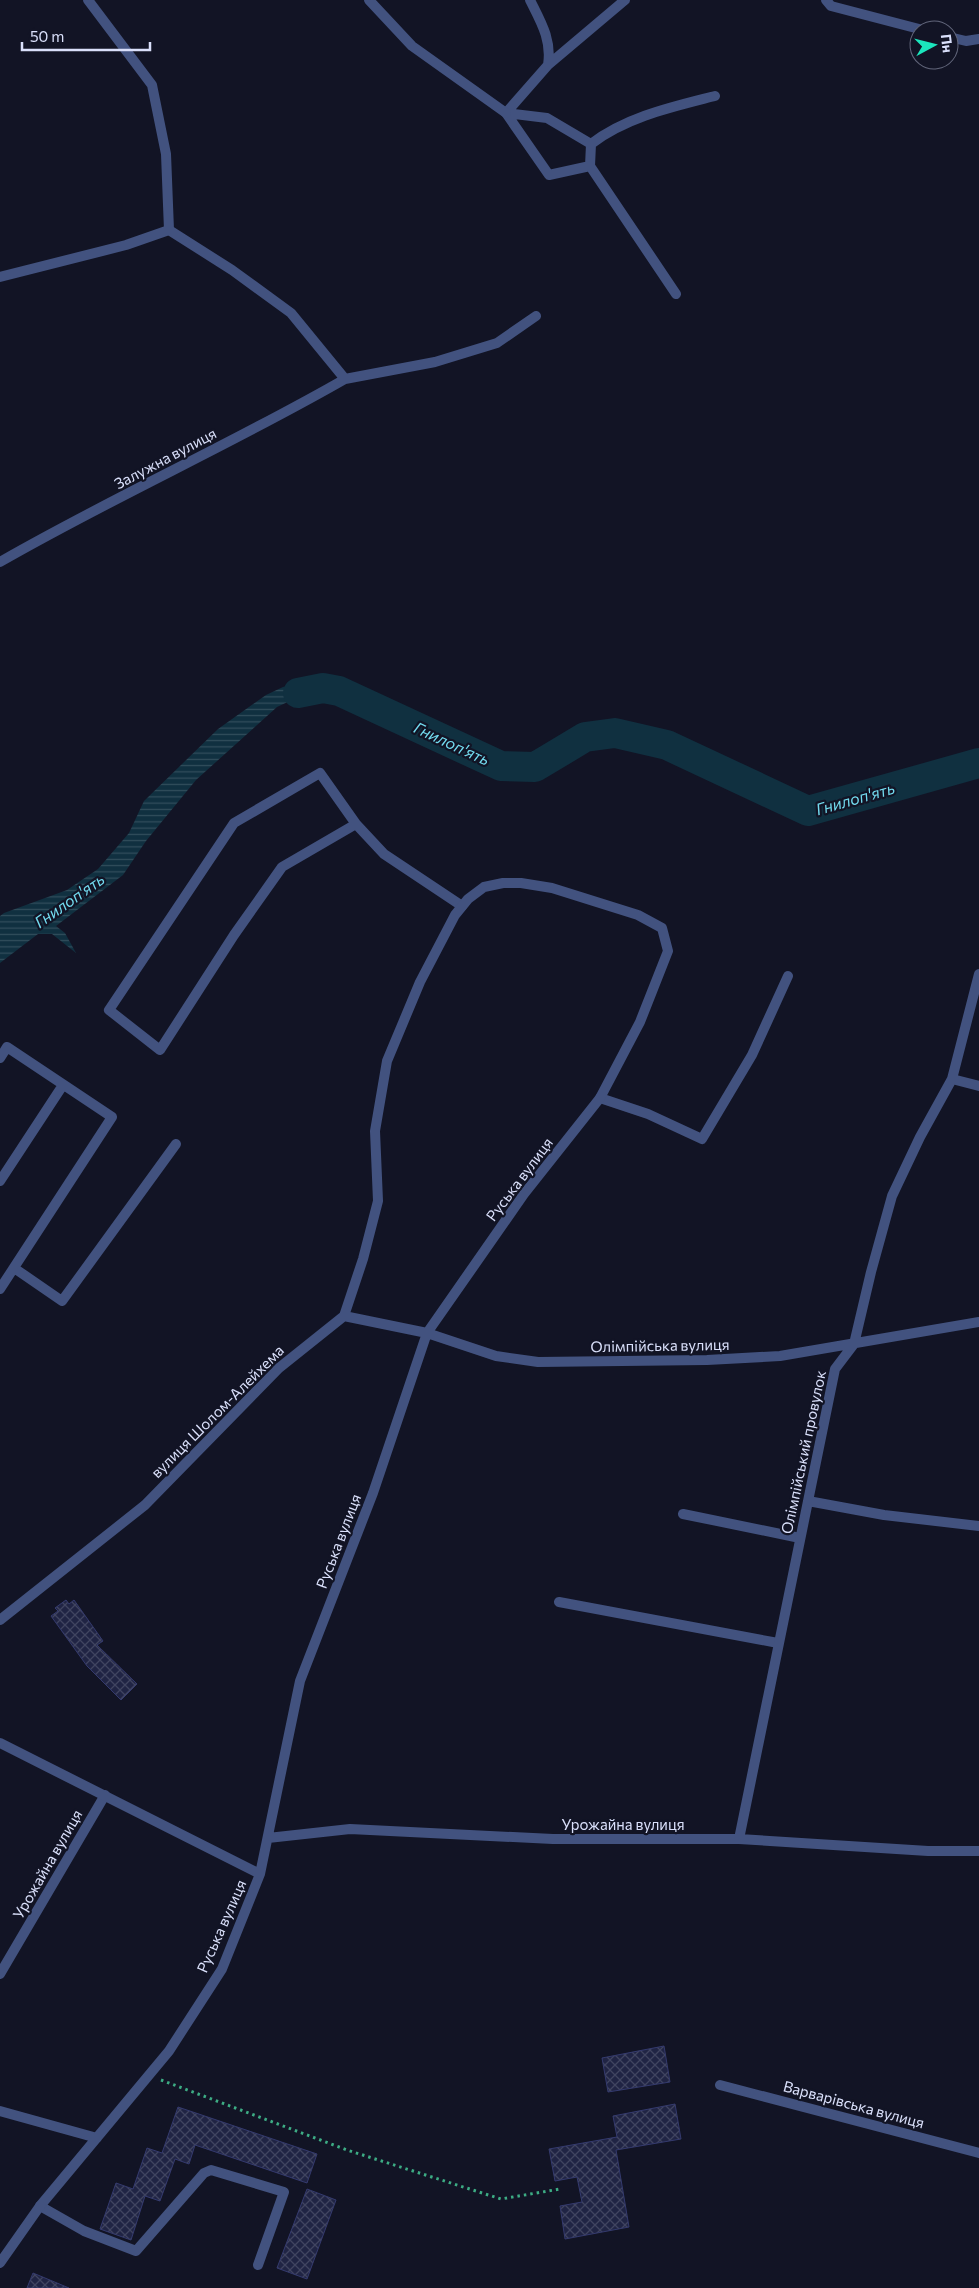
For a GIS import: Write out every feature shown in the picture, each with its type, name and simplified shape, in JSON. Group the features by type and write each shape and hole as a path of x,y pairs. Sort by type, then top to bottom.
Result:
{"street":[{"path":"88,0 152,85 166,154 170,230"},
{"path":"369,0 412,46 506,113 549,175 590,166"},
{"path":"530,0 545,29 550,53 548,65"},
{"path":"506,113 548,65 625,0"},
{"path":"826,0 832,6 909,26"},
{"path":"959,39 966,41 979,39"},
{"path":"676,294 590,166 591,144 608,131 667,108 714,96"},
{"path":"506,113 547,118 591,144"},
{"path":"0,277 126,245 170,230"},
{"path":"170,230 232,270 291,313 344,379"},
{"name":"Залужна вулиця","path":"0,562 231,439 290,410 344,379 435,362 497,344 536,316"},
{"path":"356,824 282,867 234,936 160,1050 109,1010 234,823 320,773 356,824 384,854 462,906"},
{"path":"344,1316 363,1259 378,1201 375,1131 387,1061 420,982 455,915 468,899 484,887 503,882 522,883 552,888 638,915 662,928 668,951 656,986 640,1022 600,1098 648,1114 702,1139 752,1055 788,976"},
{"name":"Олімпійський провулок","path":"739,1840 835,1368 854,1344 892,1196 920,1137 952,1079 979,974"},
{"path":"0,1058 6,1047 112,1117 0,1289"},
{"path":"952,1079 979,1086"},
{"path":"0,1181 63,1085"},
{"name":"Руська вулиця","path":"0,2263 40,2206 169,2051 222,1969 260,1874 300,1681 373,1493 427,1333 524,1194 600,1098"},
{"path":"14,1268 62,1301 176,1144"},
{"name":"Олімпійська вулиця","path":"344,1316 427,1333 496,1356 538,1362 716,1360 780,1356 979,1322"},
{"name":"вулиця Шолом-Алейхема","path":"0,1620 145,1504 279,1368 344,1316"},
{"path":"808,1501 884,1515 979,1526"},
{"path":"683,1514 800,1538"},
{"path":"559,1602 778,1643"},
{"path":"0,1743 260,1874"},
{"name":"Урожайна вулиця","path":"0,1974 105,1795"},
{"name":"Урожайна вулиця","path":"268,1838 350,1829 553,1838 739,1840 928,1851 979,1851"},
{"name":"Варварівська вулиця","path":"720,2085 979,2153"},
{"path":"0,2112 97,2138"},
{"path":"40,2206 84,2231 136,2251 204,2173 211,2170 284,2192 258,2265"}],"path":[{"path":"149,2075 347,2150 501,2199 560,2189"}],"water":[{"path":"304,683 321,684 339,691 294,699 277,707 196,780 146,841 123,875 56,926 65,933 76,953 52,934 38,934 0,963 0,916 67,890 98,869 129,833 144,801 218,729 266,695 283,687"}],"building":[{"path":"66,1600 69,1604 74,1600 103,1641 97,1645 137,1684 121,1700 87,1666 51,1616 58,1611 55,1608"},
{"path":"664,2046 670,2082 608,2092 602,2058"},
{"path":"675,2104 681,2139 616,2150 629,2227 565,2239 560,2206 582,2202 577,2177 555,2181 549,2149 617,2137 613,2116"},
{"path":"178,2107 317,2154 307,2183 195,2145 189,2164 175,2159 160,2201 145,2196 131,2240 100,2229 116,2183 133,2189 147,2148 162,2153"},
{"path":"307,2189 336,2200 307,2279 277,2268"},
{"path":"33,2273 69,2288 27,2288"}],"waterway":[{"name":"Гнилоп'ять","path":"298,693 323,688 339,691 501,766 535,767 585,737 615,733 667,745 808,811 979,763"}]}
